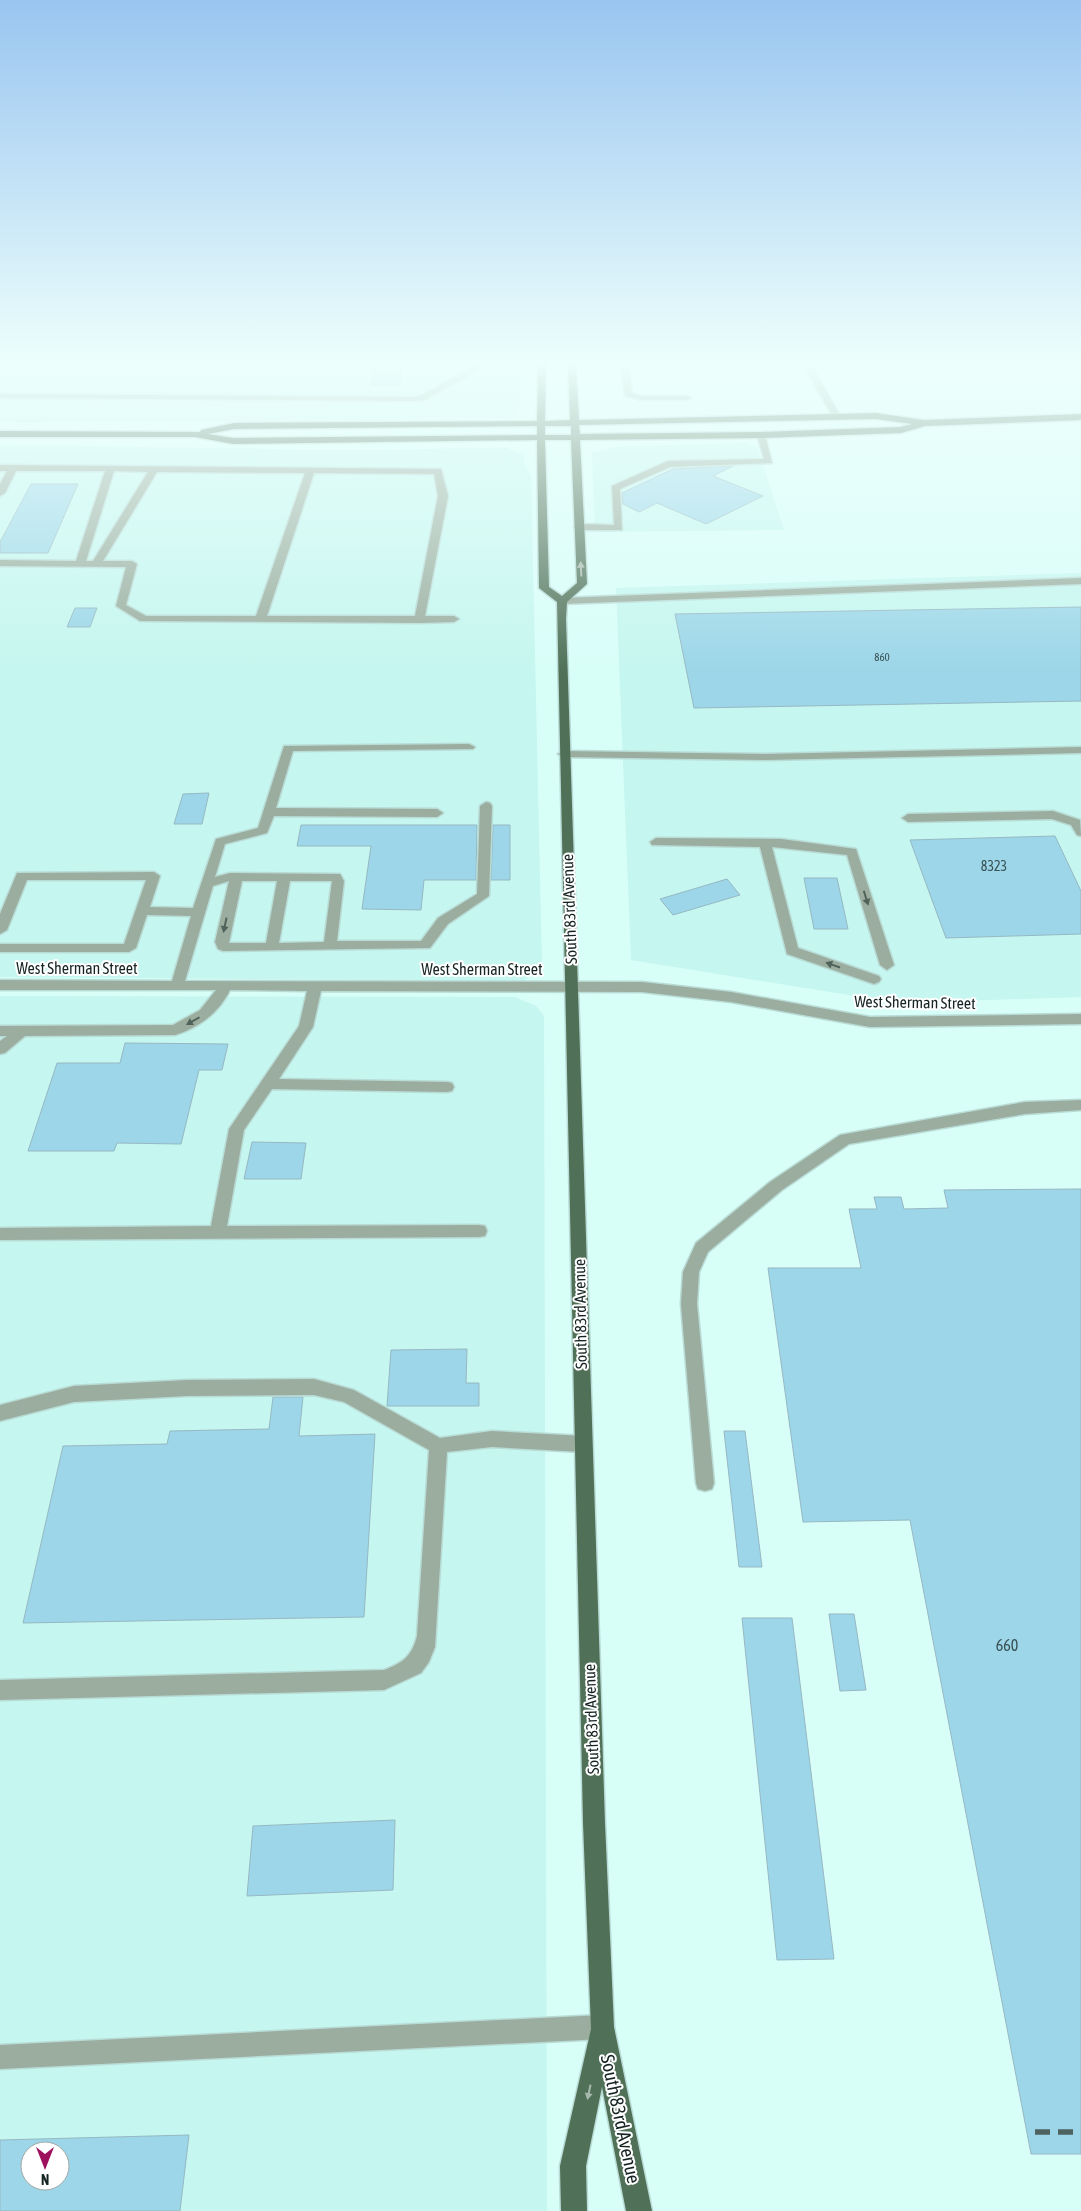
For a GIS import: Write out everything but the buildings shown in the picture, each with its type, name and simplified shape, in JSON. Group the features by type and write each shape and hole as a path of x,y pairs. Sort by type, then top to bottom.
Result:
{"main road":[{"path":"542,466 544,588 562,601 582,584 576,466"},
{"name":"South 83rd Avenue","path":"562,601 564,754 583,1444 602,2027 638,2211"},
{"name":"South 83rd Avenue","path":"574,2211 573,2166 602,2027"}],"street":[{"path":"579,528 619,528 615,488 663,466"},
{"path":"0,468 438,471 443,496 419,620"},
{"path":"0,493 13,468"},
{"path":"80,564 110,469"},
{"path":"96,564 154,469"},
{"path":"260,620 310,470"},
{"path":"0,563 132,564 121,606 144,619 454,620"},
{"path":"562,601 1081,581"},
{"path":"177,986 220,842 263,830 288,748 469,748"},
{"path":"564,754 756,757 1081,750"},
{"path":"236,877 222,942 223,946 228,948 421,946 428,943 443,921 483,896 486,806"},
{"path":"269,812 437,813"},
{"path":"908,818 1053,815 1076,823 1081,832"},
{"path":"656,842 765,843 852,852 886,965"},
{"path":"765,843 786,935 792,951 874,979"},
{"path":"0,930 22,876 154,876 129,948 0,948"},
{"path":"207,883 236,877 337,878 330,946"},
{"path":"272,947 284,877"},
{"path":"142,911 198,912"},
{"name":"West Sherman Street","path":"0,985 642,987 684,991 870,1022 1081,1019"},
{"path":"0,1031 175,1030 190,1023 216,1004 225,986"},
{"path":"218,1232 237,1129 306,1027 314,986"},
{"path":"0,1049 22,1031"},
{"path":"266,1084 447,1087"},
{"path":"705,1483 689,1304 691,1272 702,1248 776,1186 845,1139 1024,1108 1081,1105"},
{"path":"0,1234 480,1232"},
{"path":"0,1412 74,1394 187,1388 314,1387 348,1395 438,1446 459,1439 583,1444"},
{"path":"0,1690 384,1680 413,1669 424,1651 427,1636 438,1446"},
{"path":"0,2057 602,2027"}],"shaded area":[{"path":"0,466 526,466 531,476 542,966 534,975 522,981 0,977"},
{"path":"593,466 763,466 784,530 595,532"},
{"path":"1081,573 1081,997 898,1003 631,960 616,588"},
{"path":"0,996 515,997 536,1006 544,1016 547,2211 0,2211"}],"railway":[{"path":"1035,2132 1081,2132"}]}
